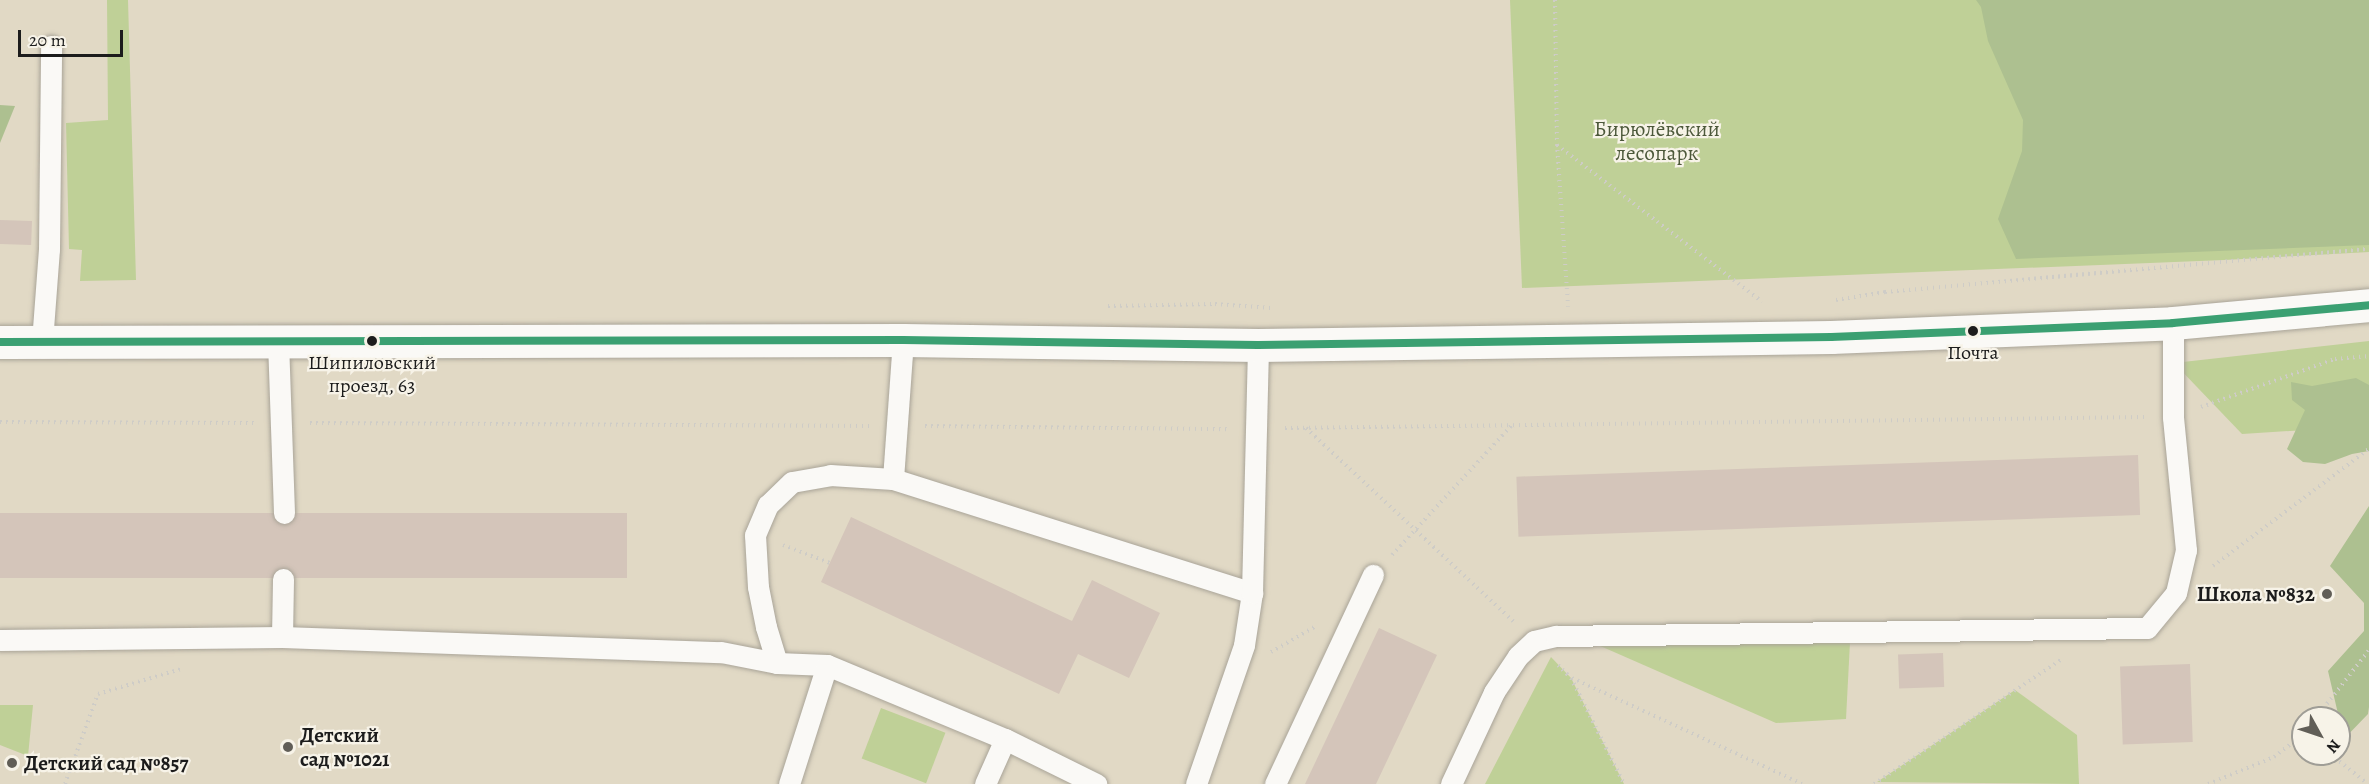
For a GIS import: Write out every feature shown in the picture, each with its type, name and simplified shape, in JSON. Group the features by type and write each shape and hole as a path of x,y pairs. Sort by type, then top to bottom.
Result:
{"main road":[{"path":"0,342 903,340 1258,345 1885,335 2173,323 2369,305"}],"lane":[{"path":"42,342 49,249 51,46"},
{"path":"1451,784 1494,692 1518,656 1534,641 1556,636 2147,628 2176,593 2186,550 2172,417 2173,323"},
{"path":"893,479 903,340"},
{"path":"278,341 284,513"},
{"path":"1196,784 1244,645 1252,593 1258,345"},
{"path":"777,663 766,627 758,587 755,535 768,505 792,482 830,475 893,479 1252,593"},
{"path":"1275,784 1373,575"},
{"path":"282,637 284,579"},
{"path":"0,640 282,637 721,652 777,663 827,665 1005,739 1096,784"},
{"path":"789,784 827,665"},
{"path":"985,784 1005,739"}],"path":[{"path":"1555,0 1557,144 1568,307"},
{"path":"1557,144 1762,302"},
{"path":"1831,301 1885,292 2369,249"},
{"path":"1751,302 1773,302"},
{"path":"1107,306 1215,304 1273,308"},
{"path":"1556,308 1579,307"},
{"path":"0,422 1256,429 2172,417 2335,359 2369,356"},
{"path":"1373,575 1512,426"},
{"path":"1306,428 1415,528"},
{"path":"2176,593 2369,449"},
{"path":"755,535 830,563"},
{"path":"1234,674 1362,599"},
{"path":"1874,784 2107,629"},
{"path":"2325,706 2369,650"},
{"path":"65,784 98,694 185,668"},
{"path":"1571,678 1801,784"},
{"path":"2208,784 2274,757 2291,744"},
{"path":"2345,766 2368,784"}],"green space":[{"path":"107,0 128,0 136,280 80,281 82,250 69,249 66,123 108,120"},
{"name":"Бирюлёвский лесопарк","path":"1510,0 2369,0 2369,252 2224,260 1522,288"},
{"path":"1976,0 2369,0 2369,245 2016,259 1998,219 2022,151 2023,120 1988,41 1981,7"},
{"path":"0,105 15,106 0,143"},
{"path":"2369,341 2369,426 2242,434 2174,363"},
{"path":"2356,378 2369,385 2369,451 2352,454 2325,464 2303,462 2287,449 2305,410 2292,400 2291,382 2312,386"},
{"path":"2369,506 2369,707 2368,714 2351,732 2351,706 2336,706 2328,671 2364,631 2364,603 2330,566"},
{"path":"1850,642 1846,719 1776,723 1598,645"},
{"path":"1551,657 1571,678 1624,784 1485,784"},
{"path":"2015,690 2077,735 2079,784 1877,782"},
{"path":"0,705 33,705 28,756 0,745"},
{"path":"881,708 945,733 926,783 862,758"}],"building":[{"path":"0,220 32,221 31,245 0,244"},
{"path":"2138,455 2140,515 1518,537 1516,477"},
{"path":"0,513 627,513 627,578 0,578"},
{"path":"851,517 1072,621 1092,580 1160,613 1129,678 1078,654 1059,694 821,582"},
{"path":"1379,628 1437,655 1376,784 1305,784"},
{"path":"1943,653 1944,687 1899,689 1898,655"},
{"path":"2190,664 2193,742 2123,744 2120,666"}],"transit line":[{"path":"0,342 903,340 1258,345 1831,337 2173,323 2369,305"}],"place":[{"name":"Почта","path":"1973,331"},
{"name":"Шипиловский проезд, 63","path":"372,341"},
{"name":"Школа №832","path":"2327,594"},
{"name":"Детский сад №1021","path":"288,747"},
{"name":"Детский сад №857","path":"12,763"}]}
